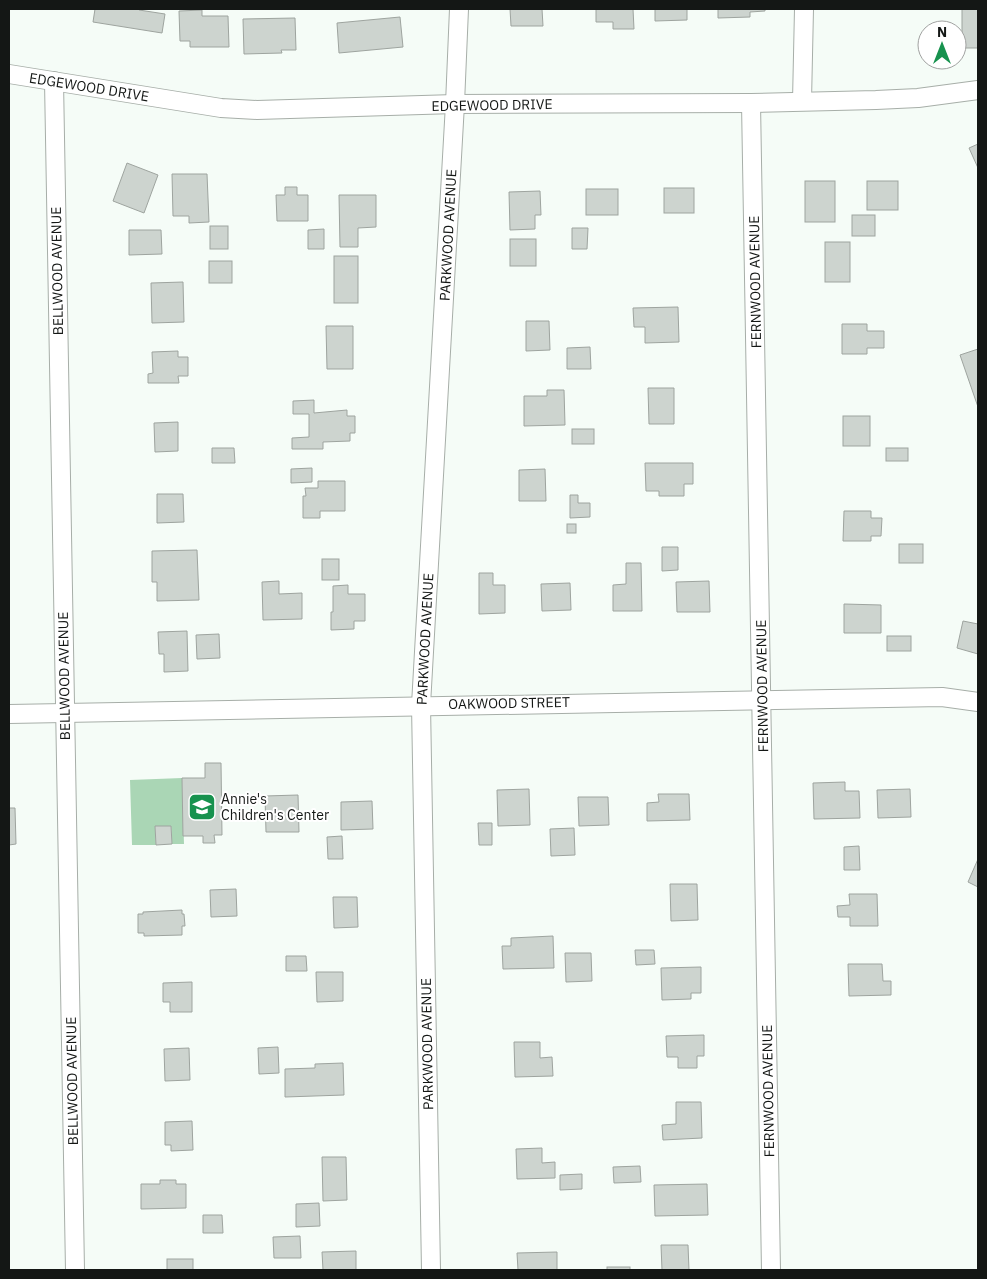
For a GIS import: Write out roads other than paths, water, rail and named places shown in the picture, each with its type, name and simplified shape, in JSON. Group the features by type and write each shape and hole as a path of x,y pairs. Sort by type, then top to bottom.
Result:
{"street":[{"name":"PARKWOOD AVENUE","path":"431,1270 420,705 459,9"},
{"path":"802,101 804,9"},
{"name":"EDGEWOOD DRIVE","path":"9,74 221,108 257,110 455,104 751,103 918,98 978,90"},
{"name":"BELLWOOD AVENUE","path":"54,81 64,712 76,1270"},
{"name":"FERNWOOD AVENUE","path":"751,103 763,699 766,1030 772,1270"},
{"name":"OAKWOOD STREET","path":"9,714 763,699 942,697 978,702"}],"place":[{"name":"Annie's Children's Center","path":"202,807"}]}
